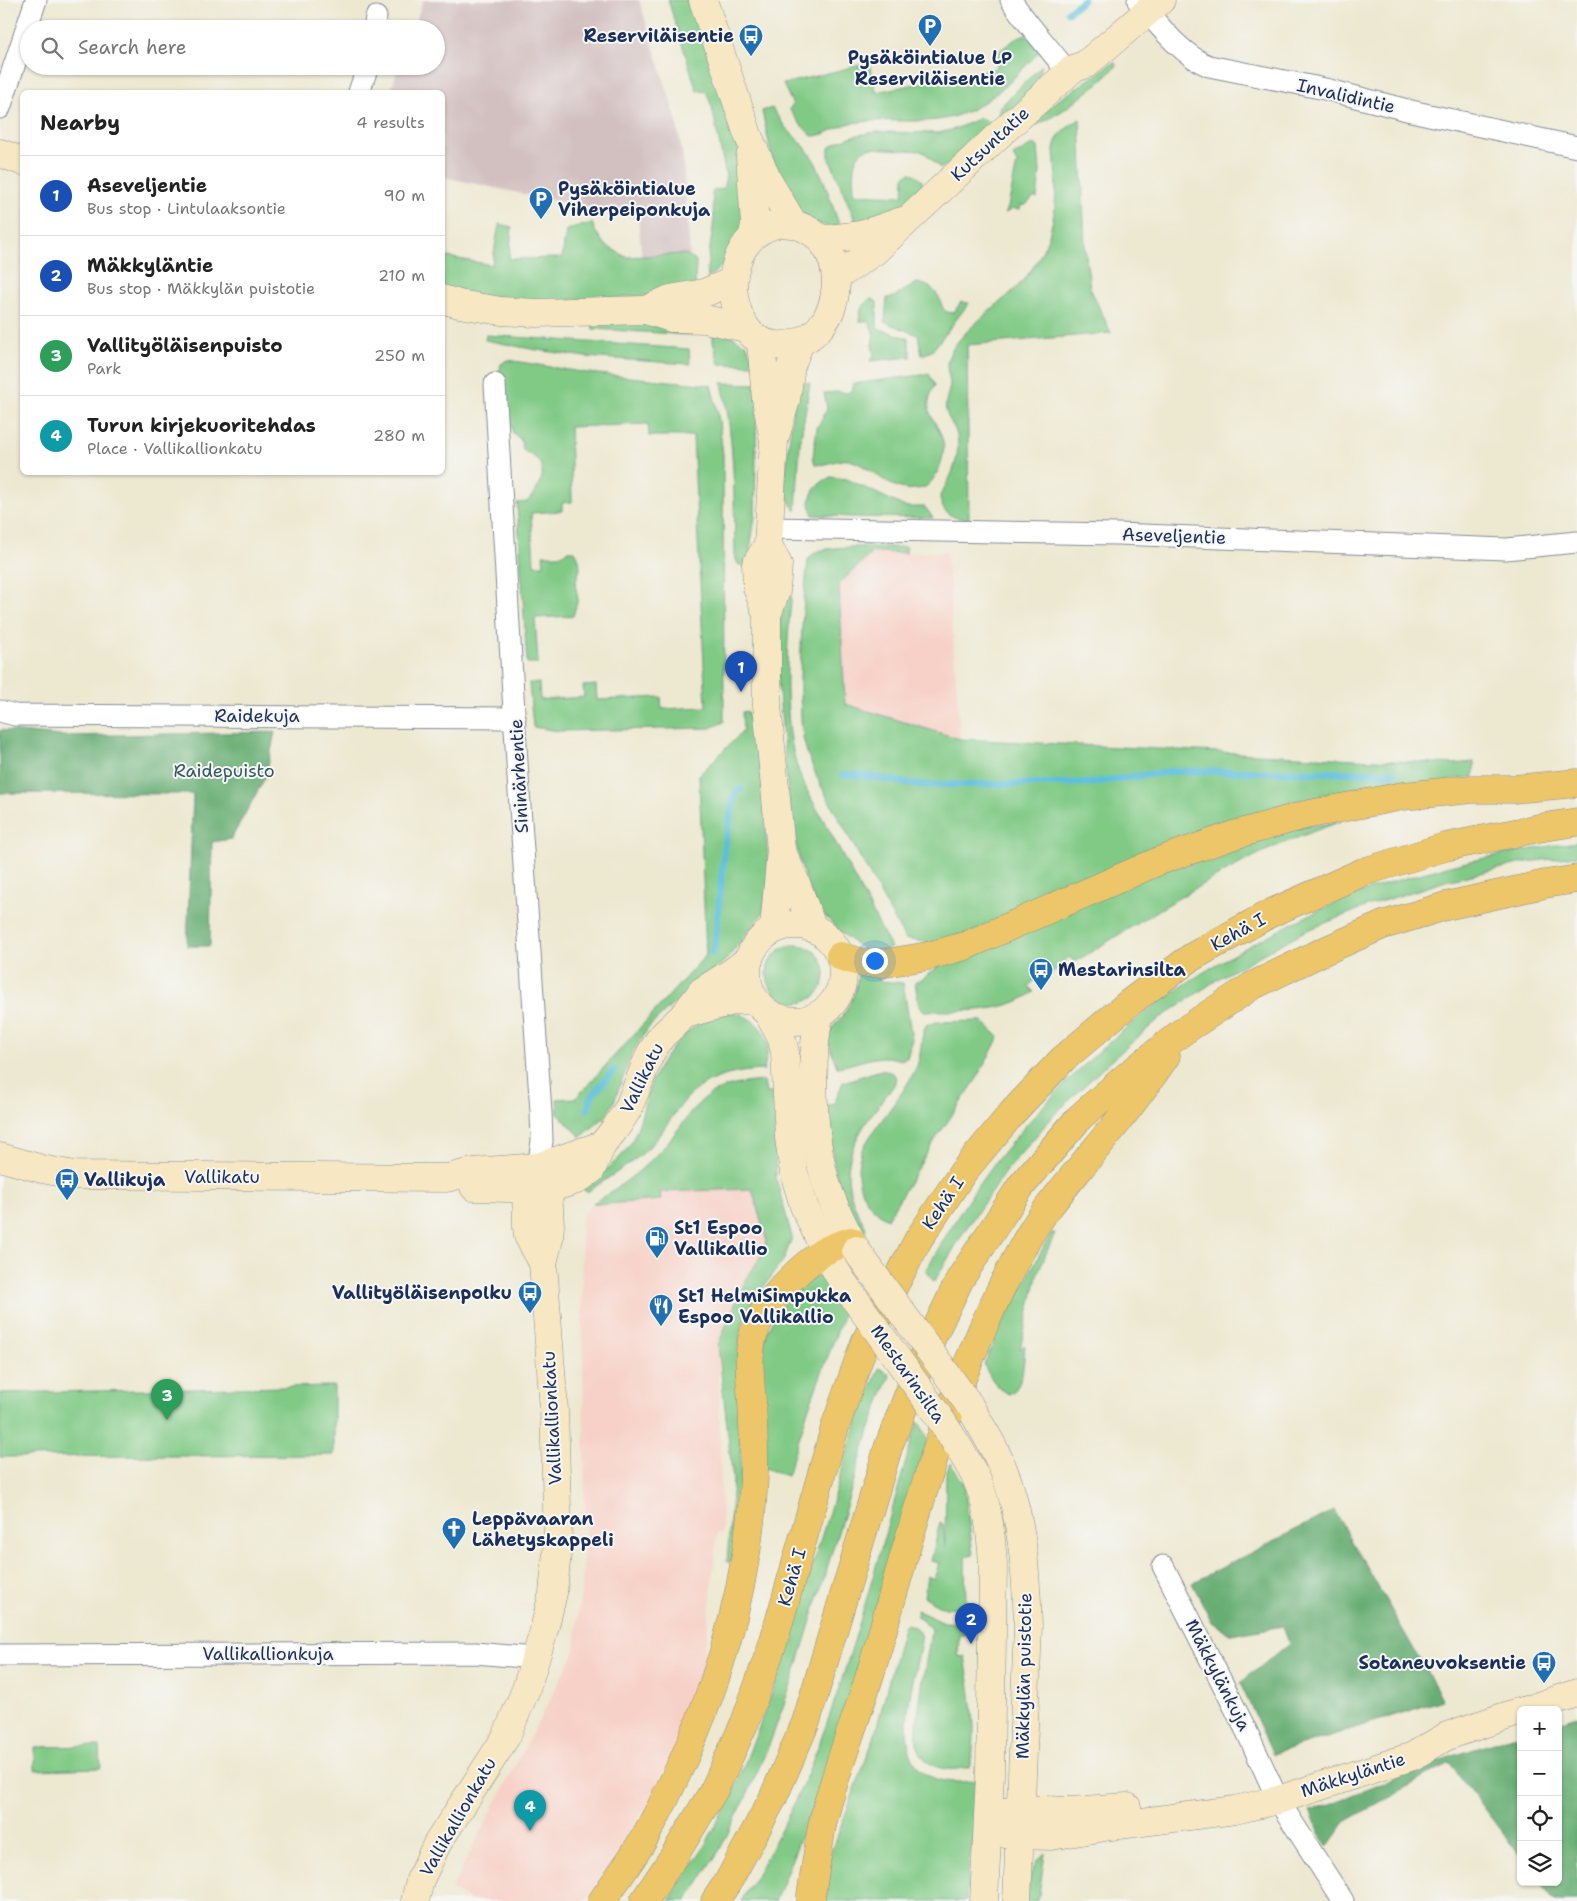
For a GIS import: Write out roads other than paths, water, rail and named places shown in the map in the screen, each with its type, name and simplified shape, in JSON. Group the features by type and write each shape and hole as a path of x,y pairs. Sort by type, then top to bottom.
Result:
{"highway":[{"path":"840,956 863,963 886,963 928,956 965,946 1160,861 1234,835 1305,815 1403,796 1472,789 1514,789 1577,783"},
{"name":"Kehä I","path":"644,1901 714,1790 745,1722 773,1643 836,1424 865,1342 918,1240 963,1172 1013,1112 1063,1059 1128,1003 1192,957 1269,914 1363,872 1445,847 1577,822"},
{"path":"715,1901 729,1880 773,1798 806,1722 889,1445 924,1354 960,1279 1021,1186 1079,1118 1122,1080 1182,1032 1252,986 1383,925 1446,906 1545,884 1577,879"},
{"path":"811,1901 823,1826 834,1787 866,1688 910,1536 966,1366 994,1301 1027,1239 1058,1195 1134,1102 1182,1032"},
{"path":"602,1901 645,1836 686,1758 714,1682 732,1620 748,1542 754,1490 754,1438 749,1359 751,1341 763,1312 800,1271 825,1251 854,1246"}],"street":[{"path":"29,20 36,0"},
{"path":"703,0 748,135 768,181 793,223"},
{"path":"1011,0 1026,22 1070,71"},
{"name":"Kutsuntatie","path":"836,277 875,251 1070,71 1086,64 1146,3"},
{"name":"Invalidintie","path":"1146,3 1166,34 1196,59 1209,66 1325,89 1411,111 1577,147"},
{"path":"0,108 20,48"},
{"path":"360,90 365,75"},
{"path":"748,135 755,224 753,235 740,254 733,281 736,304 753,335 774,441"},
{"path":"0,153 20,160"},
{"name":"Kutsuntatie","path":"821,240 862,235 908,220"},
{"path":"445,300 501,311 536,314 646,310 672,318 705,319 779,346 800,342 818,329 826,319 836,291 836,277 831,256 821,240 793,223 773,224 753,235"},
{"path":"646,310 670,299 704,293 733,281"},
{"path":"774,929 781,850 767,705 766,615 756,588 756,564 769,537 774,441 786,400 791,366 800,342"},
{"name":"Sininärhentie","path":"495,384 541,1112 542,1141 537,1182"},
{"name":"Aseveljentie","path":"769,537 1116,534 1506,549 1577,542"},
{"name":"Raidekuja","path":"0,711 16,715 515,718"},
{"path":"781,850 796,883 812,928"},
{"path":"762,1007 781,1020 794,1022 818,1016 828,1009 841,990 843,978 840,956 829,939 812,928 799,925 774,929 754,947 749,959 747,979 762,1007 781,1037 785,1052 789,1138 794,1173 804,1206 825,1251"},
{"name":"Vallikatu","path":"0,1157 42,1169 74,1174 447,1178 472,1172 537,1182 602,1145 628,1109 650,1054 661,1037 685,1014 702,991 749,959"},
{"name":"Vallikatu","path":"685,1014 737,1000 762,1007"},
{"path":"818,1016 814,1038 814,1094 817,1147 823,1175 831,1197 854,1246"},
{"name":"Vallikallionkatu","path":"415,1901 420,1880 438,1844 506,1737 526,1689 553,1593 558,1542 554,1410 543,1264 549,1238 537,1182"},
{"name":"Mestarinsilta","path":"854,1246 968,1403"},
{"name":"Mestarinsilta","path":"825,1251 842,1281 956,1443"},
{"name":"Mäkkylän puistotie","path":"968,1403 997,1454 1011,1496 1021,1541 1027,1600 1028,1626 1017,1901"},
{"name":"Mäkkylän puistotie","path":"956,1443 977,1480 985,1505 990,1532 994,1614 989,1823 984,1901"},
{"name":"Mäkkylänkuja","path":"1163,1566 1246,1730 1275,1793 1343,1901"},
{"name":"Vallikallionkuja","path":"0,1655 475,1653 535,1658"},
{"path":"1538,1706 1577,1693"},
{"name":"Mäkkyläntie","path":"989,1823 1020,1822 1070,1811 1104,1810 1235,1795 1275,1793 1413,1756 1447,1736 1517,1713"}],"waterway":[{"path":"1068,12 1083,0"},
{"path":"843,775 860,775 920,785 1090,783 1174,771 1394,773"},
{"path":"712,953 715,942 725,844 735,793 741,789"},
{"path":"587,1109 592,1095 614,1070"}],"place":[{"name":"Pysäköintialue LP Reserviläisentie","path":"930,47"},
{"name":"Reserviläisentie","path":"751,57"},
{"name":"Pysäköintialue Viherpeiponkuja","path":"541,220"},
{"name":"Aseveljentie","path":"741,692"},
{"name":"Mestarinsilta","path":"1041,991"},
{"name":"Vallikuja","path":"67,1201"},
{"name":"St1 Espoo Vallikallio","path":"657,1259"},
{"name":"Vallityöläisenpolku","path":"530,1314"},
{"name":"St1 HelmiSimpukka Espoo Vallikallio","path":"661,1327"},
{"name":"Vallityöläisenpuisto","path":"167,1420"},
{"name":"Leppävaaran Lähetyskappeli","path":"454,1550"},
{"name":"Mäkkyläntie","path":"971,1644"},
{"name":"Sotaneuvoksentie","path":"1544,1684"},
{"name":"Turun kirjekuoritehdas","path":"530,1831"}],"park label":[{"name":"Raidepuisto","path":"224,771"}]}
